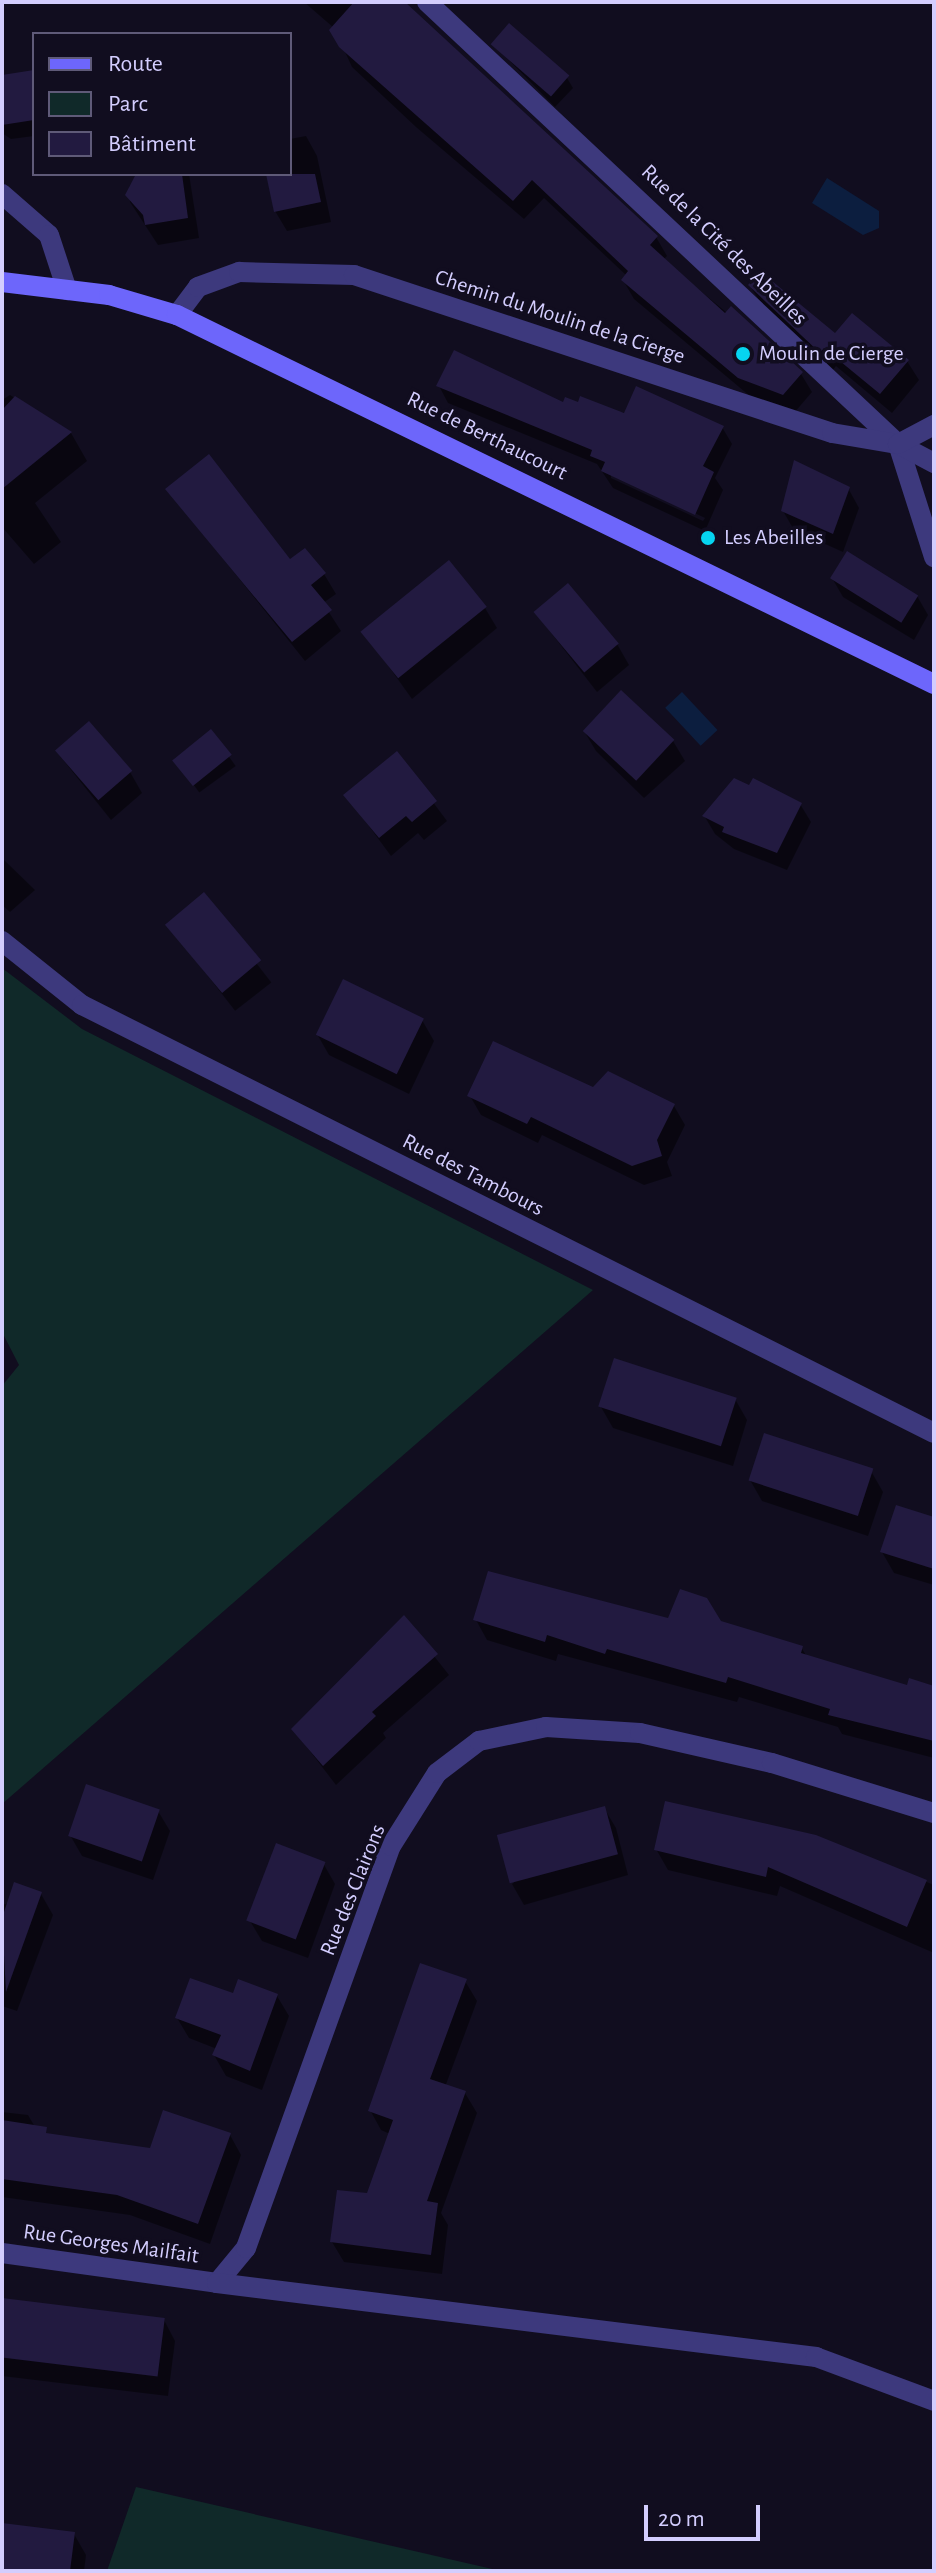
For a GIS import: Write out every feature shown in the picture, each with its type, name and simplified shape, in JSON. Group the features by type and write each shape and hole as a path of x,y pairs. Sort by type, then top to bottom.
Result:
{"main road":[{"name":"Rue de Berthaucourt","path":"2,282 67,290 177,315 934,684"}],"street":[{"name":"Rue de la Cité des Abeilles","path":"427,2 898,444 934,557"},
{"path":"2,194 49,235 67,290"},
{"name":"Chemin du Moulin de la Cierge","path":"177,315 198,287 239,272 354,275 832,433 898,444"},
{"path":"898,444 934,425"},
{"path":"898,444 934,463"},
{"name":"Rue des Tambours","path":"2,941 82,1005 934,1433"},
{"name":"Rue des Clairons","path":"246,2248 391,1846 437,1773 479,1741 546,1727 640,1733 772,1763 934,1813"},
{"name":"Rue Georges Mailfait","path":"2,2253 217,2283 246,2248"},
{"path":"217,2283 816,2357 934,2401"}],"green space":[{"path":"2,968 82,1029 593,1290 2,1804 2,1386 19,1365 2,1332"},
{"path":"136,2487 501,2571 107,2571"}],"water":[{"path":"827,178 879,211 879,228 863,235 812,203"},
{"path":"682,692 717,730 701,746 665,708"}],"building":[{"path":"354,2 405,2 658,236 650,245 725,313 731,306 803,372 783,395 738,378 621,280 628,271 532,180 513,201 339,47 329,30"},
{"path":"509,23 569,75 551,97 491,44"},
{"path":"32,70 32,120 2,125 2,75"},
{"path":"315,174 321,202 274,212 266,176"},
{"path":"135,176 182,176 188,218 145,225 143,215 125,195"},
{"path":"760,271 835,333 852,313 909,360 880,394 824,348 820,353 748,285"},
{"path":"454,350 563,402 565,397 578,402 580,396 624,413 636,386 724,426 703,466 714,472 695,515 601,471 605,462 590,456 592,450 436,386"},
{"path":"15,396 72,432 2,489 2,410"},
{"path":"209,454 290,559 305,548 326,573 311,585 332,610 292,642 165,489"},
{"path":"794,460 850,487 833,534 781,511"},
{"path":"847,551 918,596 901,623 830,578"},
{"path":"449,560 487,607 398,678 360,632"},
{"path":"568,583 619,644 584,672 534,612"},
{"path":"621,690 674,740 636,781 583,731"},
{"path":"89,721 132,771 98,800 55,751"},
{"path":"211,729 232,755 193,786 172,760"},
{"path":"397,751 437,801 412,822 406,816 379,838 343,795"},
{"path":"734,778 749,785 753,778 802,803 777,853 722,832 724,827 702,816"},
{"path":"204,892 261,960 222,993 165,925"},
{"path":"343,979 424,1018 397,1074 316,1035"},
{"path":"493,1041 593,1087 608,1071 675,1104 657,1140 662,1156 632,1166 531,1117 527,1124 467,1096"},
{"path":"614,1358 737,1398 721,1446 598,1407"},
{"path":"764,1433 873,1469 858,1516 749,1481"},
{"path":"896,1505 934,1517 934,1569 880,1552"},
{"path":"488,1571 668,1618 680,1589 707,1598 721,1621 803,1646 801,1653 907,1685 909,1678 934,1686 934,1741 828,1715 830,1709 728,1677 726,1683 607,1649 605,1654 547,1635 545,1642 473,1620"},
{"path":"404,1615 438,1654 372,1712 376,1716 323,1766 291,1729"},
{"path":"86,1784 160,1809 142,1861 68,1836"},
{"path":"665,1801 816,1835 927,1880 907,1927 768,1867 766,1877 654,1850"},
{"path":"605,1806 618,1854 510,1883 497,1835"},
{"path":"276,1843 325,1862 296,1939 246,1920"},
{"path":"14,1882 42,1892 6,1992 2,1918"},
{"path":"420,1963 467,1979 430,2079 466,2091 427,2201 438,2203 431,2255 330,2242 337,2190 367,2193 393,2120 368,2111"},
{"path":"190,1978 233,1993 238,1979 278,1994 250,2071 212,2055 221,2035 175,2018"},
{"path":"163,2110 231,2133 198,2224 117,2195 2,2179 2,2120 47,2127 46,2133 150,2148"},
{"path":"2,2298 165,2318 158,2377 2,2357"},
{"path":"2,2523 75,2532 70,2571 2,2571"}],"place":[{"name":"Moulin de Cierge","path":"743,354"},
{"name":"Les Abeilles","path":"708,538"}]}
